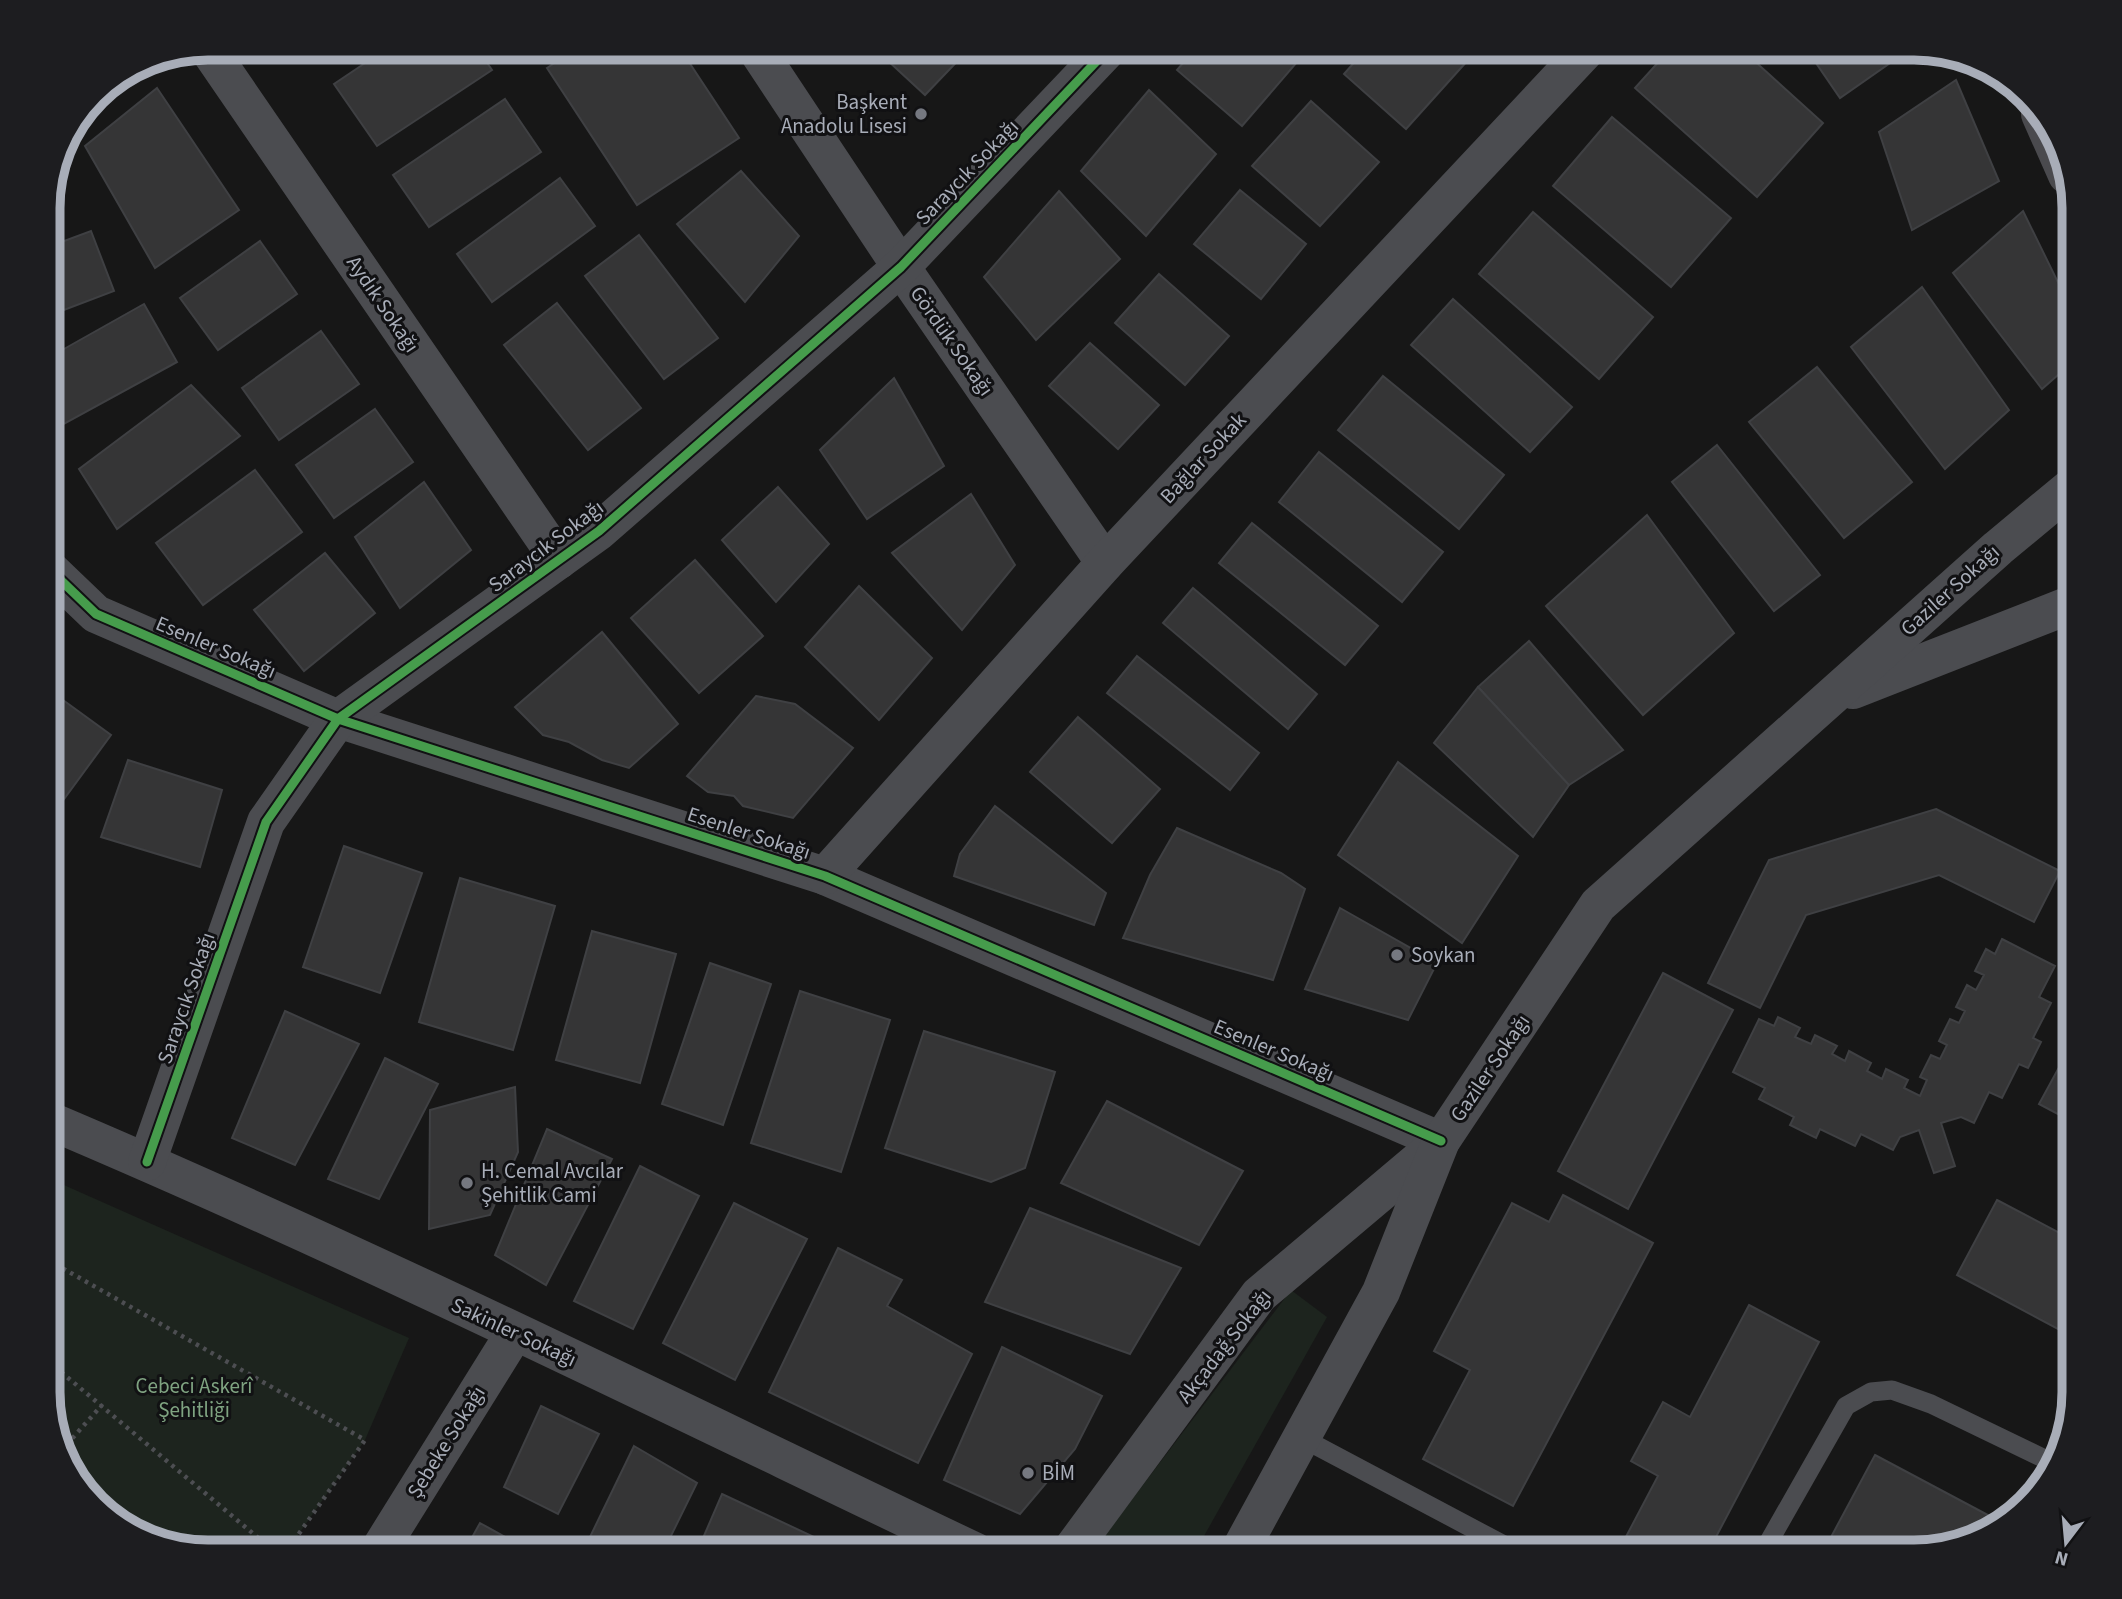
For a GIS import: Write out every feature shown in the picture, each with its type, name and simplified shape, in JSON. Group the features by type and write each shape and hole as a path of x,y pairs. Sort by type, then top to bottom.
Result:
{"street":[{"name":"Aydık Sokağı","path":"216,60 559,560"},
{"name":"Gördük Sokağı","path":"764,60 901,267 1105,563"},
{"name":"Saraycık Sokağı","path":"147,1162 267,822 338,719 599,531 901,267 1098,60"},
{"name":"Bağlar Sokak","path":"825,877 1105,563 1577,60"},
{"name":"Gaziler Sokağı","path":"1246,1540 1381,1292 1441,1141 1598,905 1998,548 2062,495"},
{"name":"Esenler Sokağı","path":"60,580 96,614 338,719 825,877 1441,1141"},
{"name":"Gaziler Sokağı","path":"1829,700 2062,608"},
{"name":"Sakinler Sokağı","path":"60,1125 147,1162 515,1332 951,1540"},
{"name":"Akçadağ Sokağı","path":"1079,1540 1259,1295 1441,1141"},
{"name":"Şebeke Sokağı","path":"385,1540 515,1332"}],"lane":[{"path":"1770,1540 1846,1405 1871,1392 1892,1391 1931,1404 2046,1459"},
{"path":"1302,1438 1494,1540"}],"path":[{"path":"60,1267 365,1440 294,1540"},
{"path":"60,1371 261,1540"},
{"path":"69,1442 102,1405"}],"green space":[{"name":"Cebeci Askerî Şehitliği","path":"60,1183 409,1338 365,1440 294,1540 188,1538 160,1532 117,1509 84,1474 71,1448 61,1411"},
{"path":"1291,1290 1327,1317 1202,1540 1101,1540"}],"building":[{"path":"370,60 485,60 492,70 377,146 334,84"},
{"path":"559,60 688,60 739,138 637,205 547,68"},
{"path":"887,60 959,60 925,95"},
{"path":"1186,60 1299,60 1242,126 1177,70"},
{"path":"1356,60 1468,60 1406,129 1344,74"},
{"path":"1660,60 1753,60 1823,123 1757,197 1635,88"},
{"path":"1814,60 1894,60 1840,98"},
{"path":"1956,80 1999,181 1912,230 1879,132"},
{"path":"157,88 239,210 155,268 85,146"},
{"path":"1149,90 1216,154 1146,236 1081,171"},
{"path":"505,99 541,152 429,227 393,175"},
{"path":"1311,101 1379,162 1320,226 1252,166"},
{"path":"1612,117 1731,218 1671,287 1553,186"},
{"path":"741,171 799,236 745,302 677,224"},
{"path":"560,178 595,226 492,302 457,254"},
{"path":"1240,190 1306,244 1261,299 1194,244"},
{"path":"1059,191 1120,259 1036,340 984,277"},
{"path":"2023,211 2062,290 2062,371 2042,389 1953,273"},
{"path":"1533,212 1653,317 1599,379 1479,274"},
{"path":"91,231 114,291 60,311 60,243"},
{"path":"639,235 718,338 664,379 585,276"},
{"path":"260,241 297,294 218,350 180,298"},
{"path":"1159,274 1229,336 1185,385 1115,323"},
{"path":"1922,287 2009,410 1945,469 1851,347"},
{"path":"1453,299 1572,407 1530,452 1411,345"},
{"path":"557,303 641,408 588,450 504,345"},
{"path":"144,304 177,362 62,425 60,351"},
{"path":"321,331 359,384 279,440 242,388"},
{"path":"1090,343 1159,405 1118,449 1049,386"},
{"path":"1817,367 1912,482 1844,538 1749,422"},
{"path":"1383,376 1504,475 1459,529 1338,430"},
{"path":"894,378 944,466 867,519 820,450"},
{"path":"191,385 240,436 117,529 79,469"},
{"path":"375,409 413,462 334,518 296,465"},
{"path":"1717,445 1820,575 1774,611 1672,482"},
{"path":"1319,452 1443,552 1402,602 1279,502"},
{"path":"255,470 302,532 203,605 156,543"},
{"path":"424,482 471,550 400,608 355,537"},
{"path":"778,487 829,544 776,602 722,540"},
{"path":"971,494 1015,565 962,630 892,553"},
{"path":"1647,515 1734,633 1643,715 1546,606"},
{"path":"1252,523 1378,626 1345,665 1219,563"},
{"path":"325,553 375,613 304,671 254,610"},
{"path":"695,560 763,636 699,693 631,618"},
{"path":"859,586 932,658 879,720 805,647"},
{"path":"1193,588 1317,694 1288,729 1163,623"},
{"path":"602,632 678,724 629,768 602,760 569,742 543,735 515,707"},
{"path":"1529,641 1623,750 1569,785 1478,687"},
{"path":"1137,656 1259,753 1230,790 1107,693"},
{"path":"1478,687 1569,785 1533,837 1434,743"},
{"path":"756,696 795,704 853,748 793,818 743,806 734,796 708,792 687,776"},
{"path":"60,698 111,735 60,805"},
{"path":"1078,717 1160,789 1112,843 1030,772"},
{"path":"128,760 222,790 200,867 101,837"},
{"path":"1398,762 1518,856 1462,943 1338,855"},
{"path":"995,806 1106,893 1094,925 954,876 960,854"},
{"path":"1936,809 2060,871 2034,922 1939,875 1806,915 1760,1008 1708,983 1769,860"},
{"path":"1177,828 1281,873 1305,889 1273,980 1123,938 1150,875"},
{"path":"344,846 422,873 380,993 303,967"},
{"path":"460,878 555,906 513,1050 419,1022"},
{"path":"1340,908 1437,963 1408,1020 1305,989"},
{"path":"592,931 676,954 640,1083 556,1060"},
{"path":"2002,939 2055,966 2039,997 2051,1003 2033,1038 2041,1042 2028,1068 2019,1064 2002,1098 1989,1092 1974,1123 1961,1117 1941,1123 1955,1166 1934,1173 1919,1130 1900,1137 1893,1150 1861,1134 1855,1146 1820,1129 1816,1138 1790,1125 1794,1117 1759,1099 1765,1088 1733,1072 1759,1019 1774,1026 1778,1017 1800,1028 1795,1037 1811,1044 1815,1035 1837,1046 1832,1054 1845,1061 1849,1051 1871,1063 1867,1071 1882,1079 1886,1069 1908,1080 1904,1088 1920,1096 1927,1080 1920,1077 1931,1055 1940,1059 1947,1045 1939,1041 1950,1019 1959,1023 1965,1011 1956,1007 1967,985 1976,990 1984,975 1975,971 1986,949 1995,954"},
{"path":"710,963 771,984 723,1125 662,1104"},
{"path":"1663,973 1733,1010 1628,1209 1558,1171"},
{"path":"800,991 890,1020 841,1172 751,1143"},
{"path":"285,1011 359,1044 295,1165 232,1138"},
{"path":"924,1031 1055,1072 1025,1168 991,1182 885,1148"},
{"path":"385,1058 438,1084 379,1199 328,1179"},
{"path":"2062,1062 2062,1116 2039,1104"},
{"name":"H. Cemal Avcılar Şehitlik Cami","path":"515,1087 518,1152 490,1215 429,1229 430,1110"},
{"path":"1107,1101 1243,1171 1199,1245 1061,1183"},
{"path":"547,1129 612,1159 546,1285 495,1255"},
{"path":"640,1166 699,1196 633,1329 574,1301"},
{"path":"1563,1195 1653,1243 1513,1506 1423,1459 1470,1370 1434,1351 1512,1203 1549,1222"},
{"path":"1997,1200 2062,1234 2062,1331 1957,1275"},
{"path":"734,1203 807,1239 735,1380 663,1343"},
{"path":"1030,1208 1181,1268 1130,1354 985,1302"},
{"path":"838,1248 902,1280 887,1306 972,1354 918,1463 769,1392"},
{"path":"1749,1305 1819,1342 1714,1540 1624,1540 1658,1476 1631,1461 1663,1402 1690,1417"},
{"path":"1002,1347 1102,1396 1075,1449 1020,1514 944,1480"},
{"path":"541,1406 599,1434 558,1514 504,1487"},
{"path":"634,1446 697,1483 669,1540 589,1539"},
{"path":"1875,1455 1992,1517 1962,1532 1943,1537 1914,1540 1829,1540"},
{"path":"722,1494 814,1537 813,1540 702,1540"},
{"path":"480,1523 510,1540 471,1540"}],"cycle path":[{"path":"147,1162 266,822 338,719 599,531 901,267 1098,60"},
{"path":"60,580 96,614 338,719 825,876 1441,1141"}],"place":[{"name":"Başkent Anadolu Lisesi","path":"921,114"},
{"name":"Soykan","path":"1397,955"},
{"name":"H. Cemal Avcılar Şehitlik Cami","path":"467,1183"},
{"name":"BİM","path":"1028,1473"}]}
